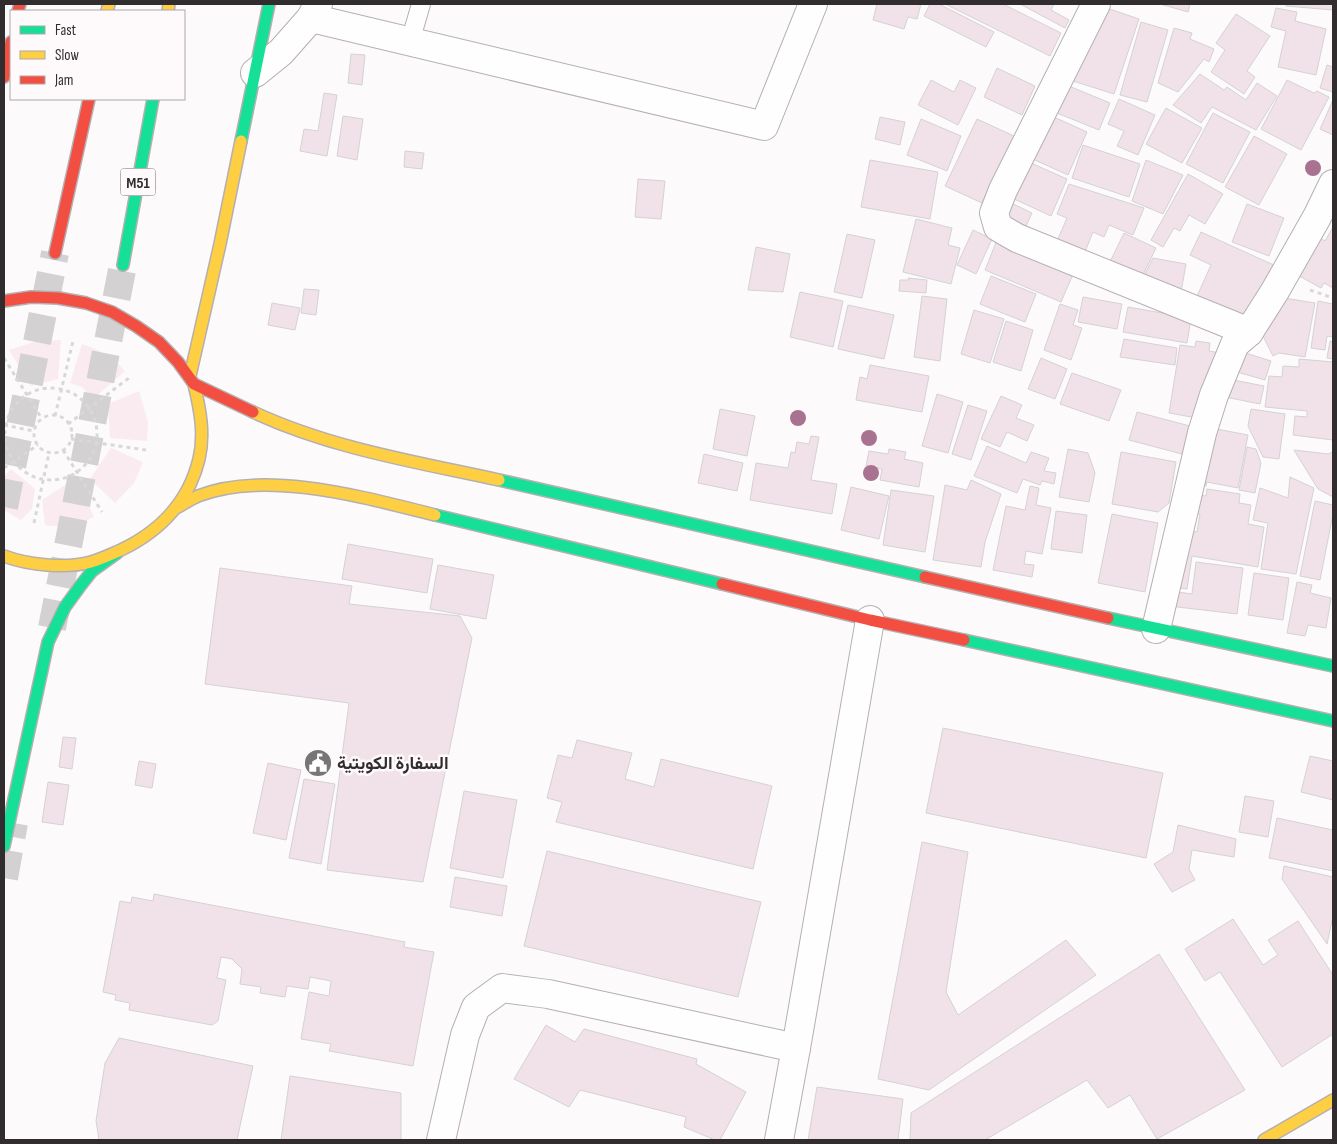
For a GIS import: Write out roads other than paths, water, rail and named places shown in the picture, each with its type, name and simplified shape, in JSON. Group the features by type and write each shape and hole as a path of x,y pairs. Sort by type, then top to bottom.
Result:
{"main road":[{"path":"192,380 269,4"},
{"path":"4,77 10,47"},
{"path":"55,253 89,100"},
{"name":"M51","path":"123,265 152,100"},
{"path":"4,301 14,298 48,297 82,302 113,312 143,329 168,350 192,380 201,408 203,434 199,460 191,484 178,507"},
{"path":"192,380 264,417 347,446 1156,629 1333,666"},
{"path":"4,556 34,564 62,565 91,562 140,541 161,526 187,500 206,493 252,486 308,488 364,498 870,620 1333,722"},
{"path":"4,846 48,642 65,607 81,585 92,571 118,552"},
{"path":"1264,1140 1333,1100"}],"street":[{"path":"255,73 281,52 315,11 410,42 764,126 813,4"},
{"path":"1096,4 1003,190 994,212 998,227 1017,238 1249,332"},
{"path":"1156,629 1202,433 1214,396 1235,344 1249,332 1276,292 1333,184"},
{"path":"779,1140 870,620"},
{"path":"440,1140 465,1035 476,1007 502,988 548,994 796,1048"}],"lane":[{"path":"410,42 421,4"}],"tunnel":[{"path":"4,507 55,253"},
{"path":"52,628 123,265"},
{"path":"4,878 14,823"}],"place":[{"name":"السفارة الكويتية","path":"318,763"}]}
